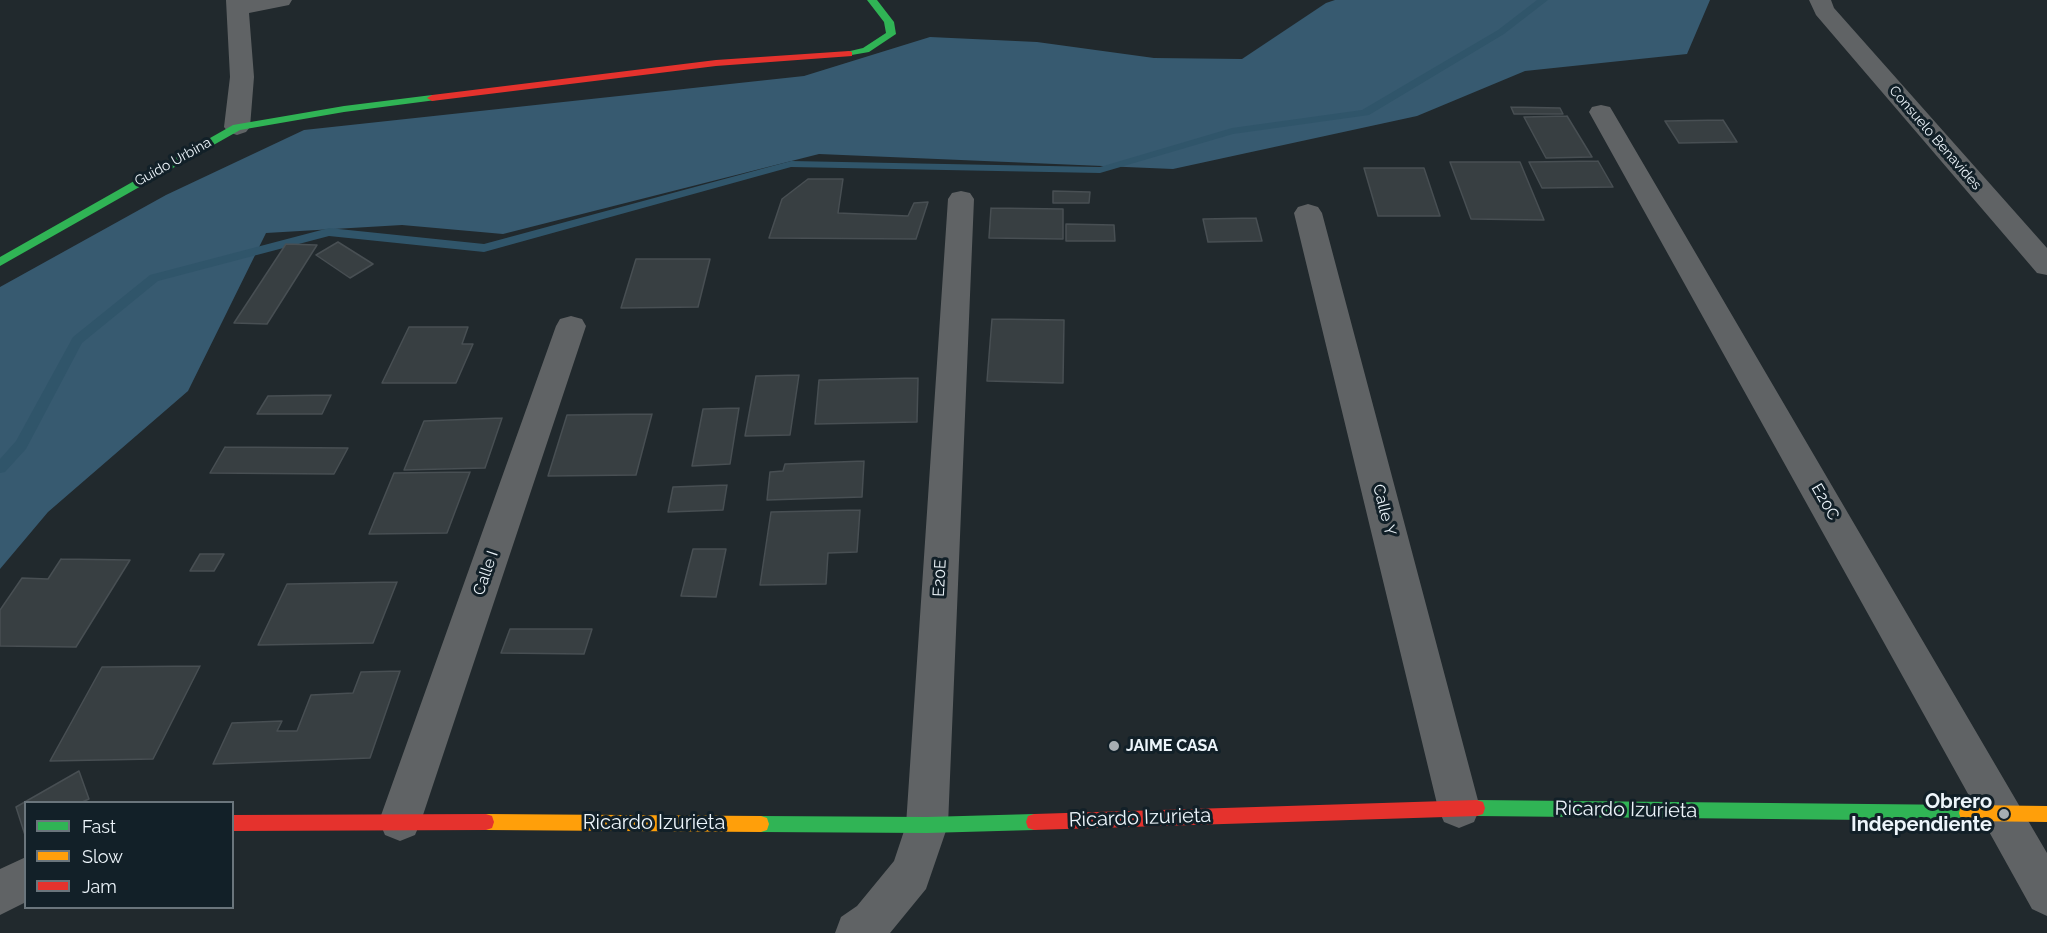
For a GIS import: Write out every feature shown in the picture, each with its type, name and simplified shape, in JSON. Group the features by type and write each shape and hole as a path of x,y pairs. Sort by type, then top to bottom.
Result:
{"street":[{"path":"237,127 242,77 238,4 281,0"},
{"name":"Guido Urbina","path":"0,262 178,158 237,127 344,109 716,63 847,54 866,50 891,34 889,22 872,0"},
{"name":"Consuelo Benavides","path":"1822,5 2047,266"},
{"name":"E20C","path":"1601,112 2004,814 2047,894"},
{"name":"E20E","path":"857,933 872,921 911,874 927,825 961,199"},
{"name":"Calle Y","path":"1308,213 1459,808"},
{"name":"Calle I","path":"400,821 571,326"},
{"name":"Ricardo Izurieta","path":"234,823 400,821 927,825 1459,808 2047,814"},
{"path":"0,893 24,879"}],"shaded area":[{"path":"1335,0 1710,0 1687,54 1525,71 1417,116 1173,169 819,154 503,234 402,225 266,233 188,391 48,512 0,569 0,287 166,195 304,130 804,76 930,37 1037,42 1154,58 1242,59 1326,3"}],"building":[{"path":"1511,107 1560,108 1563,114 1514,114"},
{"path":"1567,116 1592,157 1546,158 1524,117"},
{"path":"1723,120 1737,142 1679,143 1665,121"},
{"path":"1598,161 1613,187 1542,188 1529,162"},
{"path":"1450,162 1520,162 1544,220 1471,219"},
{"path":"1364,168 1424,168 1440,216 1378,216"},
{"path":"808,179 843,179 838,213 908,216 914,203 928,202 916,239 769,238 782,199"},
{"path":"1053,191 1090,192 1089,203 1053,203"},
{"path":"991,208 1063,209 1063,239 989,238"},
{"path":"1256,218 1262,241 1208,242 1203,219"},
{"path":"1066,224 1114,225 1115,241 1066,241"},
{"path":"338,242 373,264 350,278 316,255"},
{"path":"286,244 317,245 267,324 234,323"},
{"path":"636,259 710,259 698,307 621,308"},
{"path":"992,319 1064,320 1063,383 987,381"},
{"path":"409,327 468,327 462,344 473,344 456,383 382,383"},
{"path":"799,375 790,435 745,436 756,376"},
{"path":"918,378 917,422 815,424 819,380"},
{"path":"331,395 322,414 257,414 268,396"},
{"path":"739,408 730,464 692,466 703,409"},
{"path":"652,414 636,475 548,476 567,415"},
{"path":"502,418 485,468 404,470 424,421"},
{"path":"225,447 348,448 334,474 210,473"},
{"path":"864,461 862,497 767,500 770,472 783,471 785,464"},
{"path":"470,472 447,533 369,534 394,473"},
{"path":"727,485 723,510 668,512 673,487"},
{"path":"860,510 857,552 828,553 826,584 760,585 771,512"},
{"path":"693,549 726,549 716,597 681,596"},
{"path":"200,554 224,554 214,571 190,571"},
{"path":"61,559 130,560 76,647 0,646 0,610 22,578 48,579"},
{"path":"397,582 373,643 258,645 287,584"},
{"path":"510,629 592,629 584,654 501,653"},
{"path":"200,666 153,759 50,761 102,667"},
{"path":"400,671 370,758 213,764 232,723 282,721 277,731 297,731 311,695 353,693 361,672"},
{"path":"79,771 89,799 84,801 26,801"},
{"path":"24,802 24,832 16,807"}],"waterway":[{"path":"0,468 21,445 77,340 154,278 329,232 484,248 791,164 1100,170 1232,131 1365,113 1501,32 1543,0"}],"traffic: fast":[{"path":"849,54 866,50 891,34 889,22 872,0"},
{"path":"0,262 237,127 344,109 432,98"},
{"path":"1477,808 1967,813"},
{"path":"761,824 927,825 1034,822"}],"traffic: slow":[{"path":"1967,813 2047,814"},
{"path":"486,822 761,824"}],"traffic: jam":[{"path":"432,98 716,63 849,54"},
{"path":"1034,822 1477,808"},
{"path":"234,823 486,822"}],"place":[{"name":"JAIME CASA","path":"1114,746"},
{"name":"Obrero Independiente","path":"2004,814"}]}
